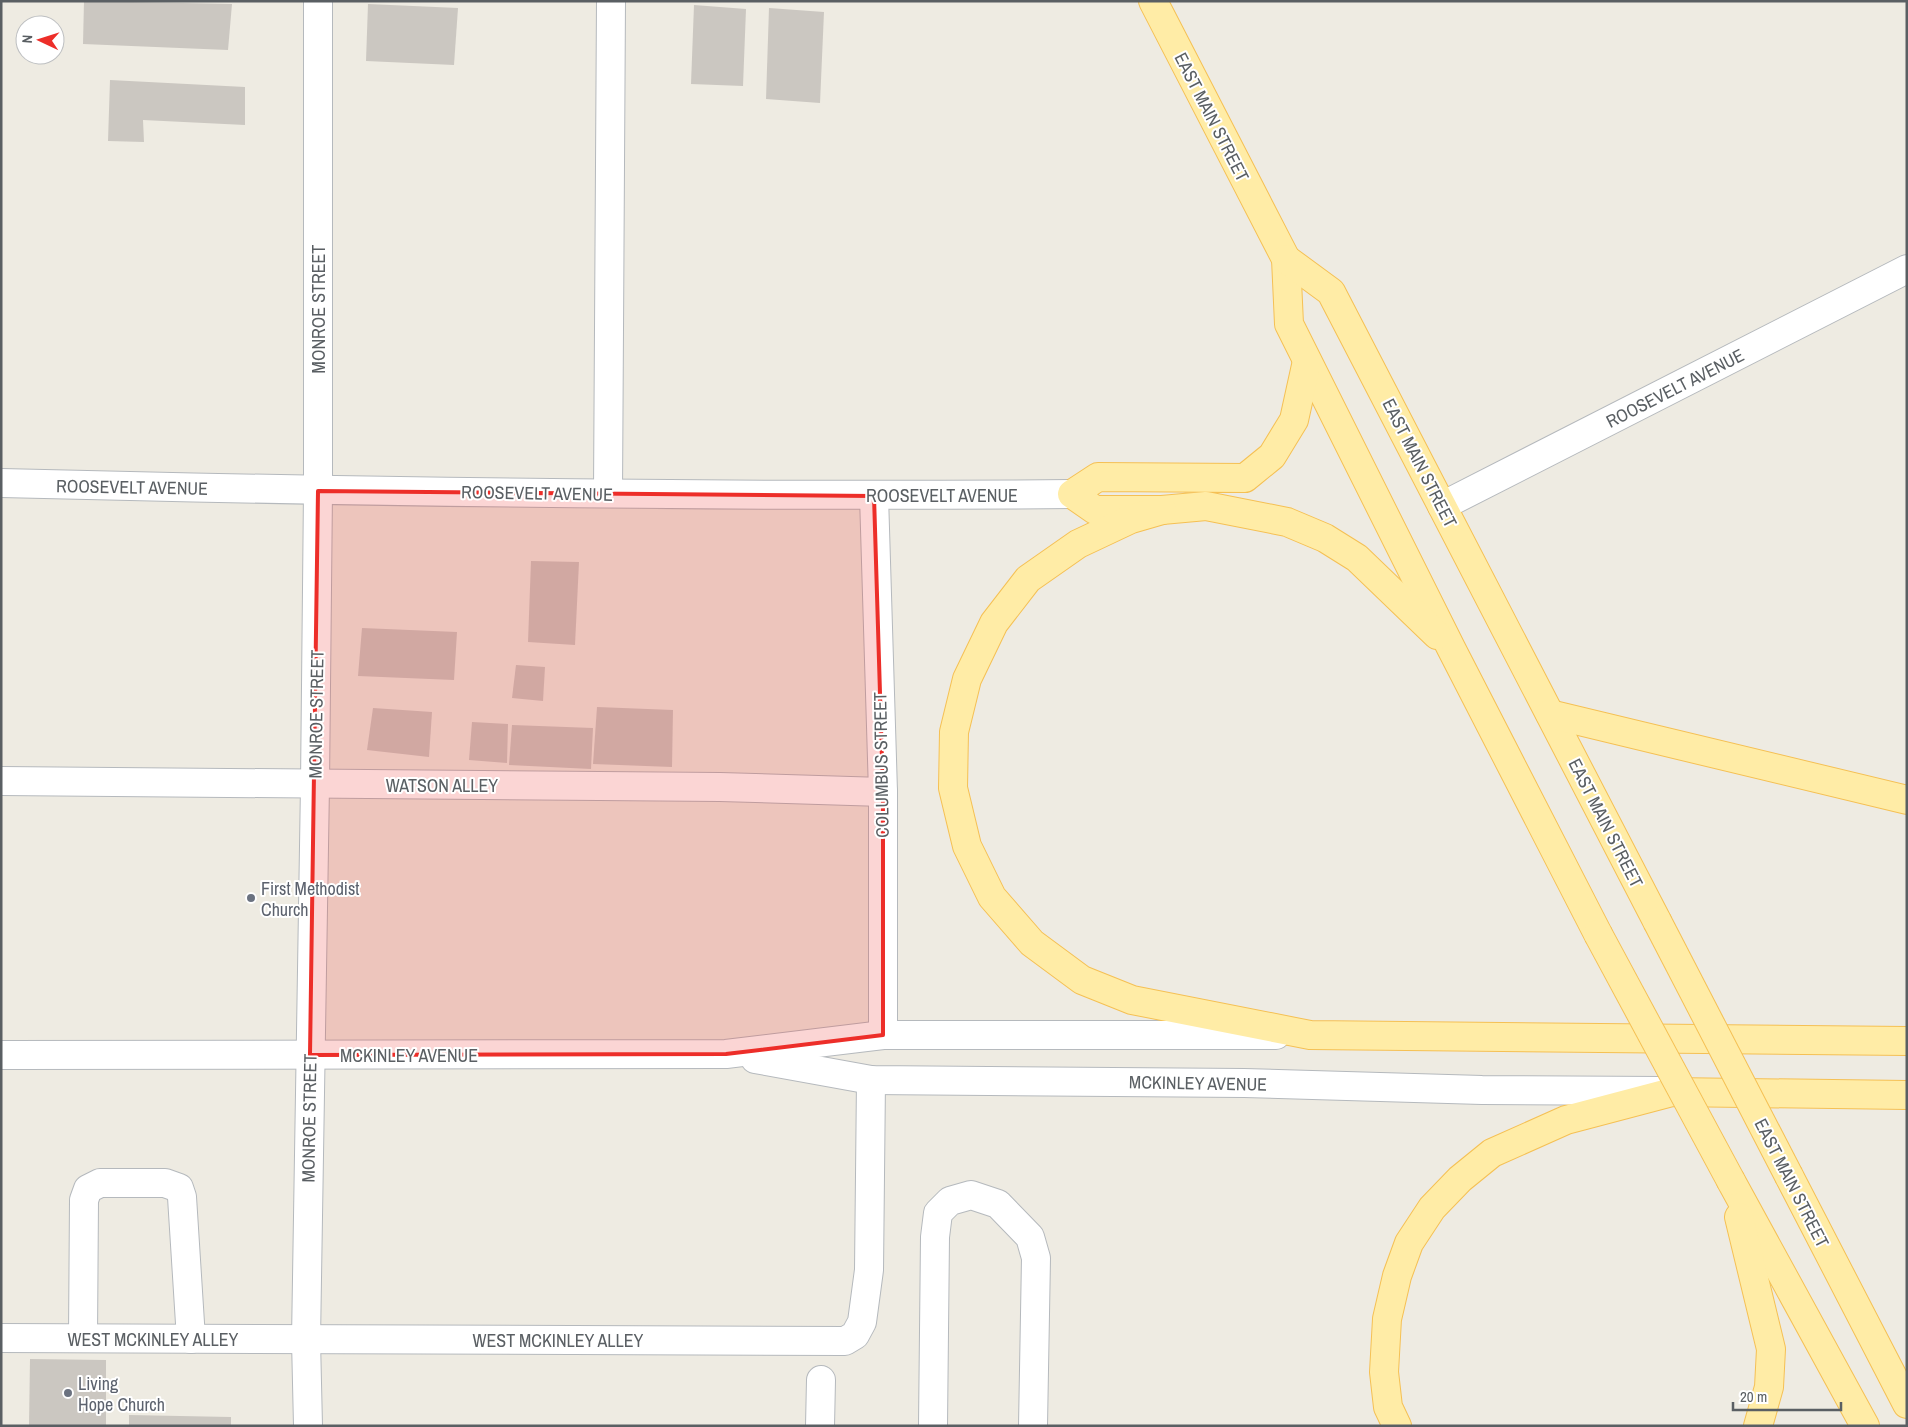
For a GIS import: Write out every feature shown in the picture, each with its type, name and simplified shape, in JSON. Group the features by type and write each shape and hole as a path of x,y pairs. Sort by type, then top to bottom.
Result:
{"main road":[{"name":"EAST MAIN STREET","path":"1153,1 1286,259 1289,324 1451,648 1598,934 1865,1426"},
{"name":"EAST MAIN STREET","path":"1286,259 1332,292 1907,1404"},
{"path":"1308,361 1294,420 1272,456 1246,478 1098,477 1072,494 1095,510 1162,510 1206,506 1287,522 1325,538 1357,558 1451,648"},
{"path":"1162,510 1131,519 1078,544 1028,579 994,623 967,679 954,732 953,788 967,846 992,897 1032,943 1082,980 1132,1000 1310,1035 1907,1041"},
{"path":"1550,714 1907,800"},
{"path":"1397,1426 1388,1407 1384,1372 1387,1319 1397,1276 1409,1243 1432,1208 1460,1179 1492,1152 1566,1120 1672,1092 1907,1095"},
{"path":"1731,1181 1771,1350 1768,1387 1758,1426"}],"street":[{"name":"MONROE STREET","path":"308,1426 306,1340 318,491 318,1"},
{"path":"608,493 610,1"},
{"name":"ROOSEVELT AVENUE","path":"1442,506 1907,269"},
{"name":"ROOSEVELT AVENUE","path":"1,483 318,491 874,496 1072,494"},
{"name":"COLUMBUS STREET","path":"874,496 883,792 883,1035"},
{"name":"WATSON ALLEY","path":"1,781 315,785 720,786 883,792"},
{"name":"MCKINLEY AVENUE","path":"1,1054 726,1054 883,1035 1310,1035"},
{"name":"MCKINLEY AVENUE","path":"726,1054 870,1080 1244,1083 1482,1090 1672,1092"},
{"name":"WEST MCKINLEY ALLEY","path":"1,1338 845,1341 855,1335 862,1322 869,1270 870,1080"},
{"path":"83,1338 84,1200 88,1188 100,1183 165,1183 179,1188 182,1197 191,1339"},
{"path":"933,1426 935,1237 938,1213 950,1201 971,1196 998,1204 1030,1237 1036,1258 1033,1426"},
{"path":"820,1426 822,1380"}],"highlighted area":[{"path":"318,491 874,496 883,792 883,1035 726,1054 310,1055"}],"building":[{"path":"84,1 232,4 228,50 83,44"},
{"path":"368,4 458,8 454,65 366,61"},
{"path":"694,5 746,9 743,86 691,84"},
{"path":"769,8 824,12 820,103 766,99"},
{"path":"110,80 245,87 245,125 143,120 144,142 108,141"},
{"path":"531,561 579,562 575,645 528,642"},
{"path":"362,628 457,632 454,680 358,676"},
{"path":"516,665 545,667 543,701 512,698"},
{"path":"597,707 673,710 672,767 593,764"},
{"path":"373,708 432,712 429,757 367,750"},
{"path":"472,722 508,724 507,763 469,760"},
{"path":"512,725 593,728 591,769 509,765"},
{"name":"Living Hope Church","path":"30,1359 106,1360 106,1426 29,1426"},
{"path":"129,1415 231,1417 231,1426 129,1426"}],"place":[{"name":"First Methodist Church","path":"251,898"},
{"name":"Living Hope Church","path":"68,1393"}]}
